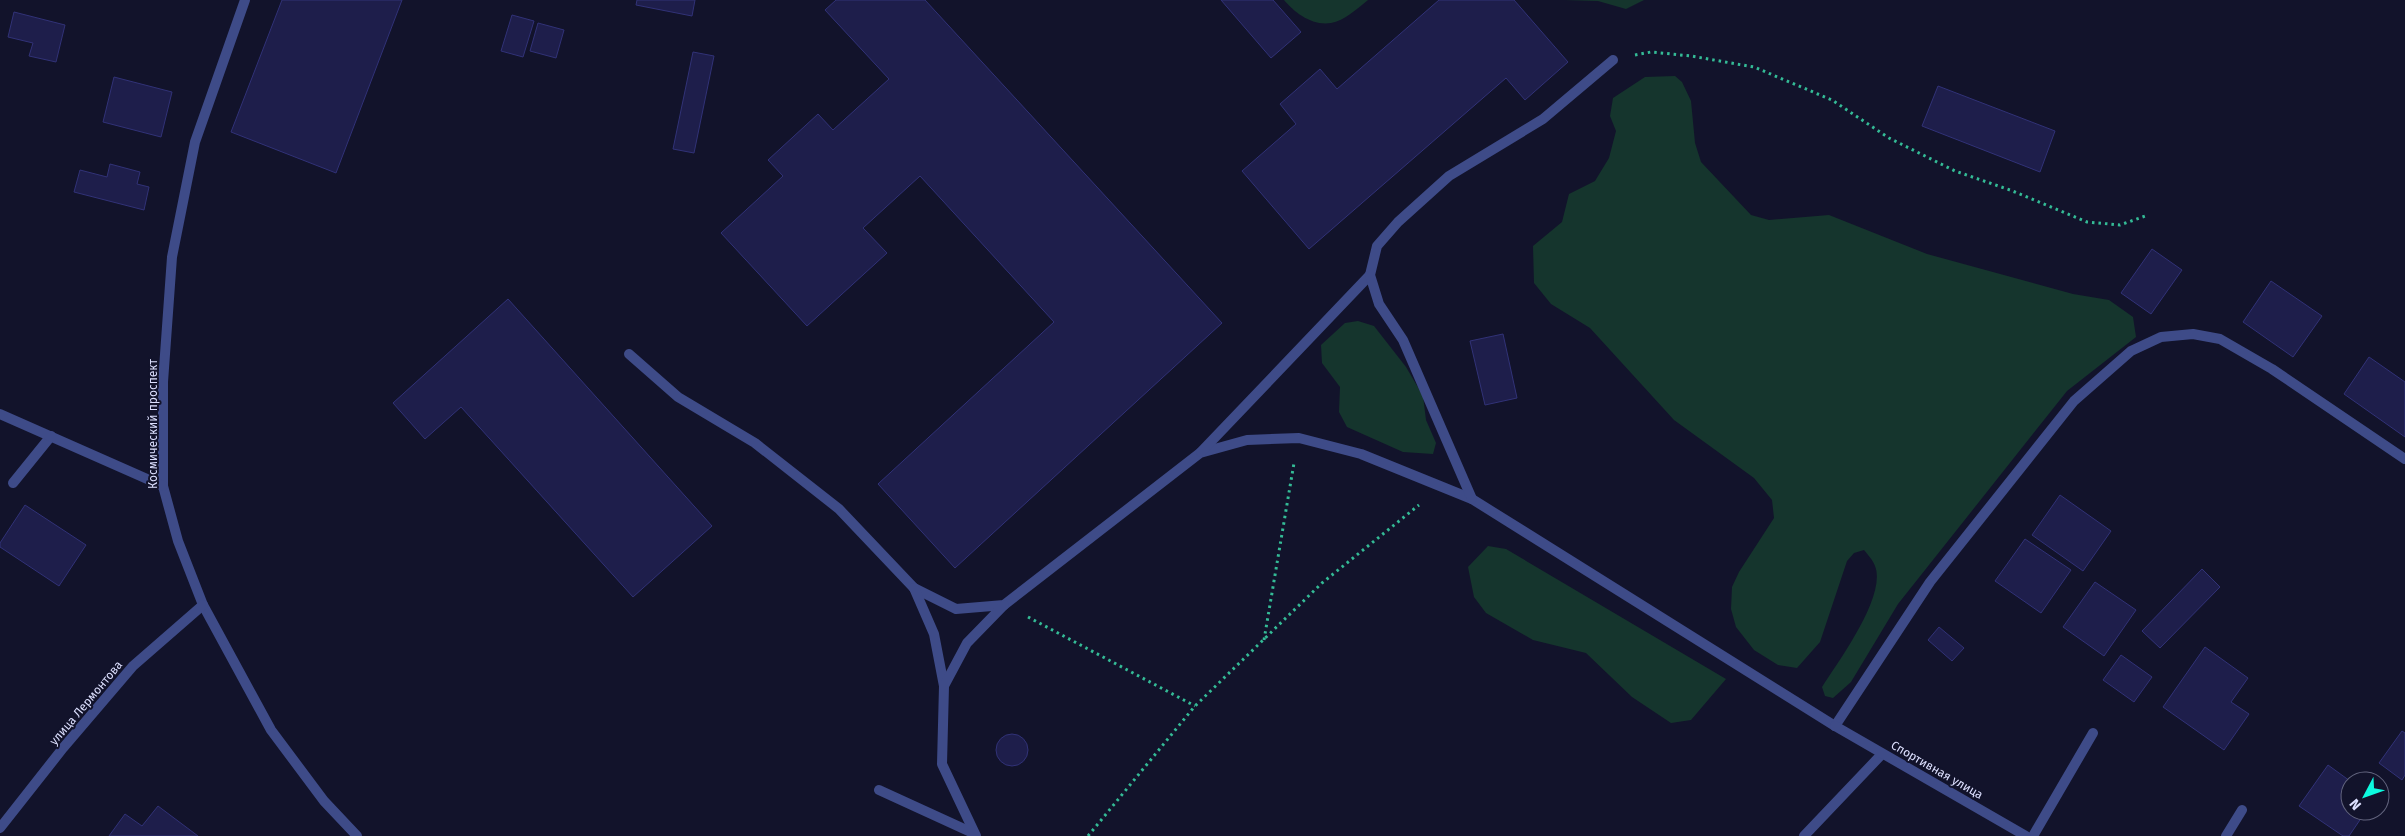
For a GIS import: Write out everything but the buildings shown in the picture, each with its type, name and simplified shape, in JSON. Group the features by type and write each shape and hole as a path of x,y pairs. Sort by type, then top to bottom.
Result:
{"street":[{"name":"Космический проспект","path":"245,0 194,142 172,257 163,382 164,486 178,541 203,605 271,730 324,801 357,836"},
{"path":"944,686 967,643 1004,605 1200,453 1370,274 1377,246 1398,222 1449,176 1543,119 1613,60"},
{"path":"1370,274 1379,304 1403,340 1472,499"},
{"path":"1835,726 1930,582 2074,401 2131,351 2161,337 2193,334 2220,339 2272,369 2405,459"},
{"path":"629,354 678,397 755,443 839,509 914,588 956,609 1004,605"},
{"path":"0,414 164,486"},
{"path":"13,483 51,436"},
{"name":"Спортивная улица","path":"1200,453 1247,440 1299,438 1361,454 1472,499 1835,726 2026,836"},
{"path":"914,588 934,634 944,686 942,764 975,834"},
{"name":"улица Лермонтова","path":"0,828 63,748 133,666 203,605"},
{"path":"2033,836 2093,733"},
{"path":"1804,836 1882,754"},
{"path":"879,790 975,834"},
{"path":"2226,836 2242,810"}],"path":[{"path":"1613,60 1651,52 1691,56 1754,67 1832,100 1889,138 1955,171 2010,190 2087,222 2120,225 2148,215"},
{"path":"1264,640 1299,438"},
{"path":"1088,836 1195,706 1322,583 1442,486"},
{"path":"1004,605 1195,706"}],"green space":[{"path":"1284,0 1368,0 1341,20 1324,23 1304,18"},
{"path":"1564,0 1644,0 1626,9 1598,1"},
{"path":"1675,76 1682,82 1691,101 1695,143 1701,162 1751,215 1769,220 1829,215 1927,254 2073,294 2109,300 2133,317 2136,337 2067,391 1898,604 1851,682 1833,698 1825,696 1822,687 1849,646 1868,611 1877,579 1875,566 1871,559 1864,550 1854,553 1847,561 1820,642 1797,668 1778,665 1754,650 1736,627 1731,609 1732,587 1739,572 1774,518 1772,500 1754,478 1674,420 1590,328 1551,304 1534,283 1533,246 1562,222 1569,194 1595,181 1609,158 1616,131 1610,116 1613,98 1645,77"},
{"path":"1358,321 1374,326 1406,367 1423,396 1426,420 1436,443 1433,454 1403,452 1347,427 1339,412 1340,387 1322,363 1321,345 1345,323"},
{"path":"1488,546 1506,549 1726,679 1691,720 1671,723 1632,697 1586,653 1533,640 1486,613 1474,597 1468,567"}]}
